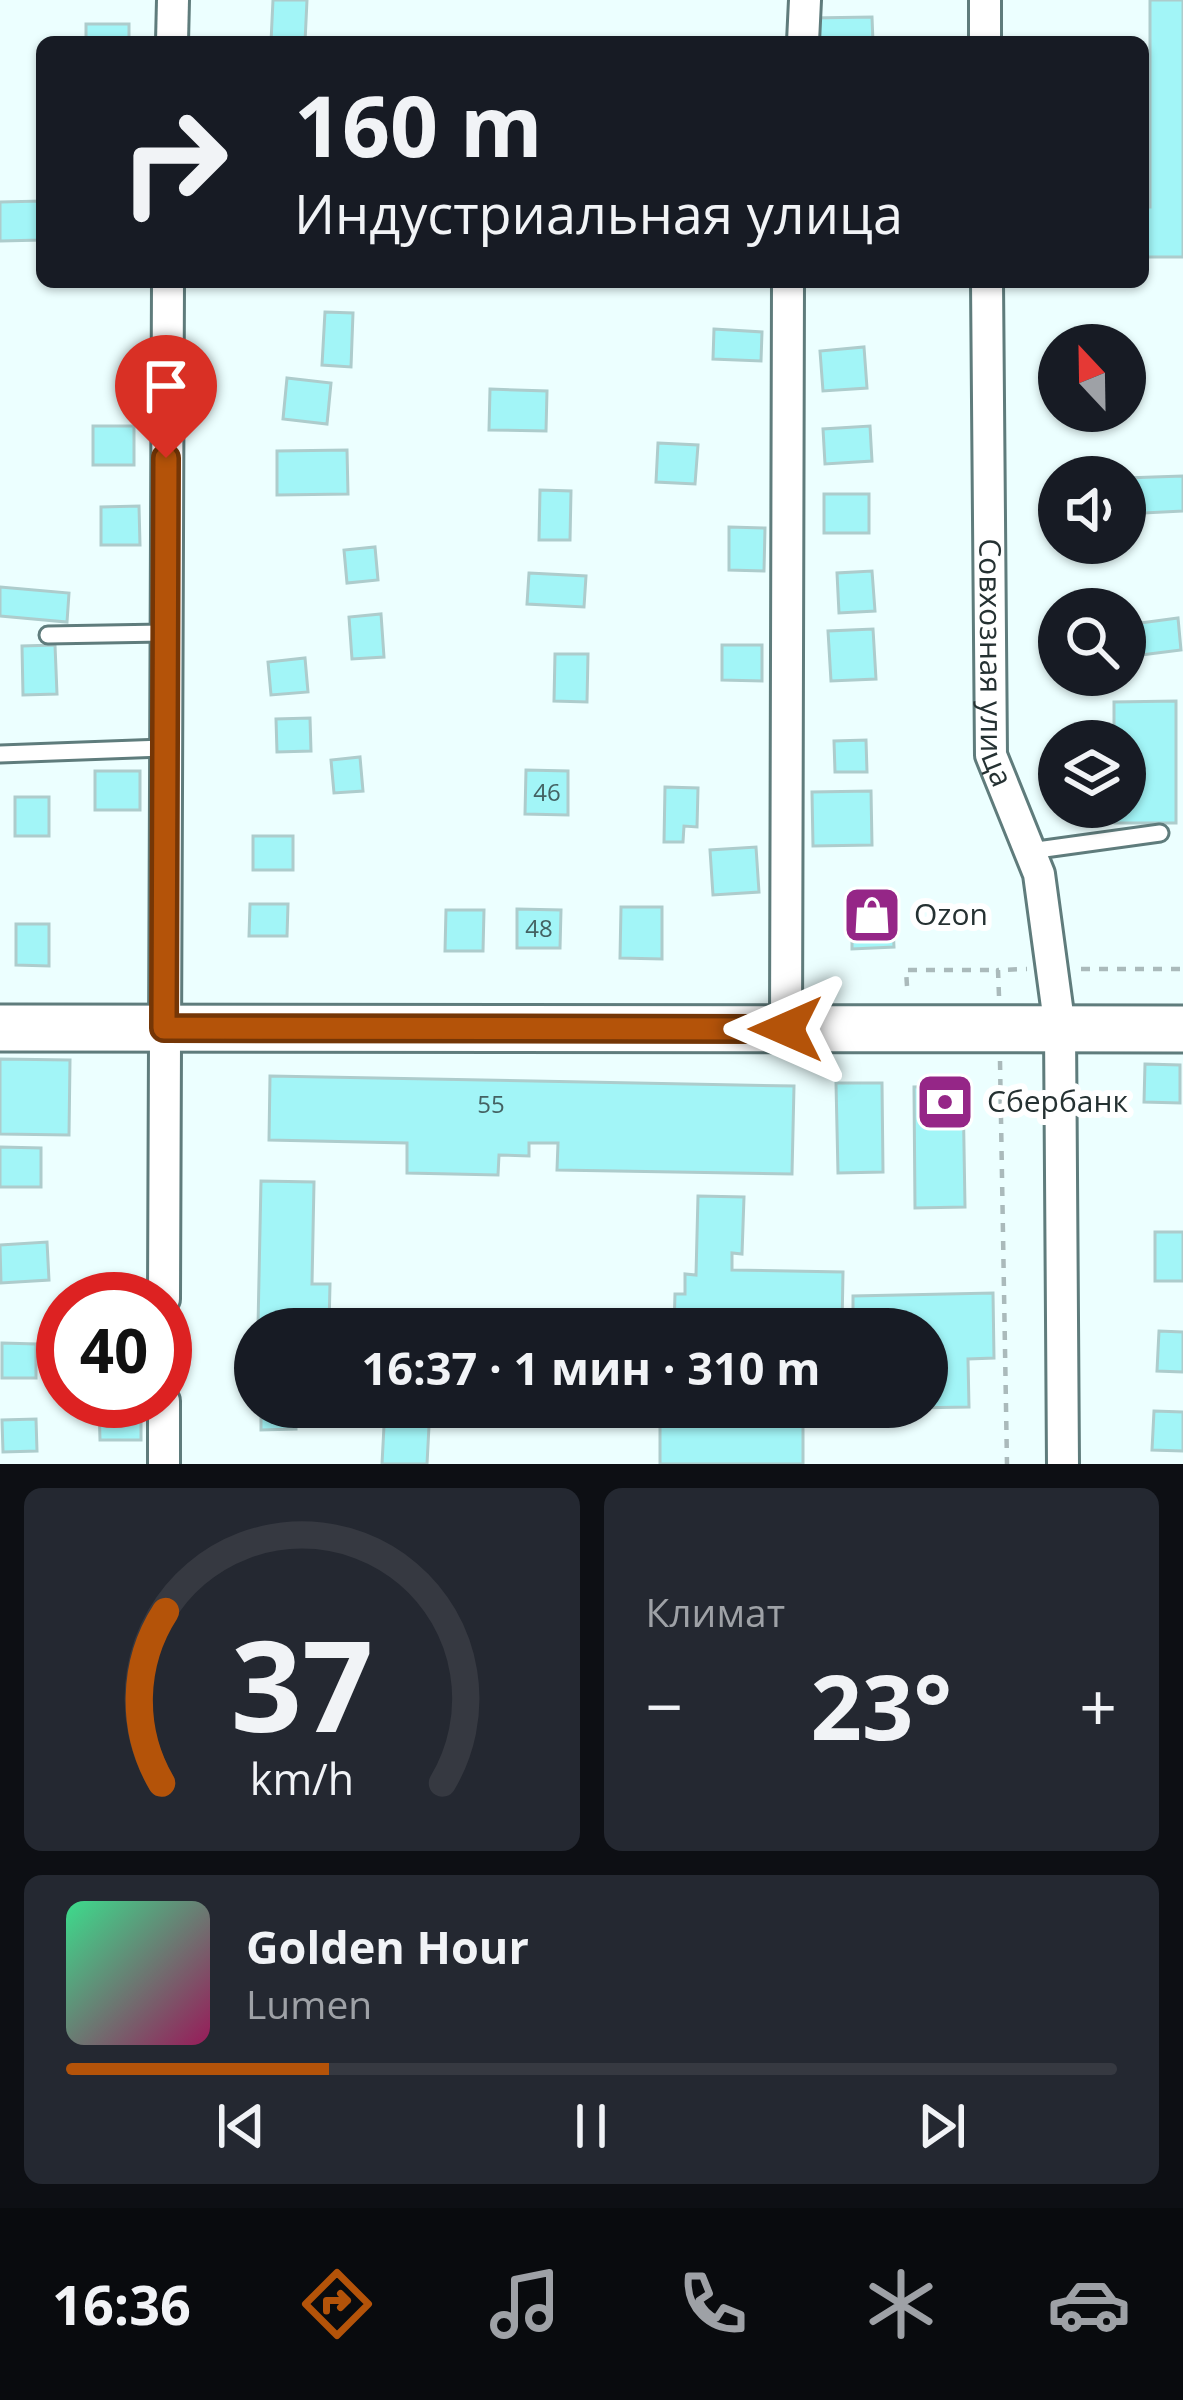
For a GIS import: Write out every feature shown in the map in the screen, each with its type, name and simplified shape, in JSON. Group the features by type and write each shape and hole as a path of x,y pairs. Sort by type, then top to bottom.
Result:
{"street":[{"path":"172,0 172,36"},
{"path":"803,36 805,0"},
{"path":"985,0 985,36"},
{"path":"164,1272 168,288"},
{"path":"786,1029 788,288"},
{"name":"Совхозная улица","path":"987,288 991,755 1039,874 1060,1029 1063,1464"},
{"path":"0,1028 1183,1029"},
{"path":"164,1428 164,1464"}],"lane":[{"path":"48,635 163,633"},
{"path":"0,754 163,748"},
{"path":"1030,851 1160,833"}],"path":[{"path":"907,986 906,970 1183,969"},
{"path":"998,970 1007,1464"}],"building":[{"path":"273,0 307,0 305,36 271,36"},
{"path":"1150,0 1183,0 1183,257 1149,257"},
{"path":"872,17 873,36 812,36 811,18"},
{"path":"86,24 129,24 129,36 86,36"},
{"path":"36,201 36,240 0,241 0,202"},
{"path":"325,312 353,313 351,367 322,365"},
{"path":"714,329 762,332 761,361 713,359"},
{"path":"864,347 867,388 823,391 820,351"},
{"path":"287,378 331,383 327,424 283,419"},
{"path":"490,389 547,391 546,431 489,430"},
{"path":"93,426 134,426 134,465 93,465"},
{"path":"870,426 872,461 825,464 823,429"},
{"path":"658,443 698,445 695,484 656,482"},
{"path":"347,450 348,494 277,495 277,451"},
{"path":"1183,476 1183,511 1146,513 1146,477"},
{"path":"540,490 571,491 570,540 539,540"},
{"path":"824,494 869,494 869,533 824,533"},
{"path":"139,506 140,545 101,545 101,507"},
{"path":"729,527 765,528 764,571 729,570"},
{"path":"375,547 378,580 347,583 344,550"},
{"path":"872,571 875,611 839,613 837,573"},
{"path":"529,573 586,576 584,607 527,604"},
{"path":"0,587 69,593 67,622 0,616"},
{"path":"381,614 384,657 352,659 349,617"},
{"path":"1178,618 1181,650 1146,654 1146,622"},
{"path":"873,629 876,679 831,681 828,631"},
{"path":"55,645 57,694 23,695 22,646"},
{"path":"722,645 762,645 762,681 722,680"},
{"path":"555,654 588,654 587,702 554,701"},
{"path":"305,658 308,692 271,695 268,662"},
{"path":"1176,701 1176,823 1146,823 1146,720 1114,720 1114,702"},
{"path":"310,718 311,751 277,752 276,719"},
{"path":"866,740 867,772 835,772 834,741"},
{"path":"360,757 363,791 334,793 331,760"},
{"path":"526,770 568,771 568,815 525,814"},
{"path":"95,771 140,771 140,810 95,810"},
{"path":"665,787 698,788 697,827 684,826 683,842 664,842"},
{"path":"871,791 872,845 813,846 812,792"},
{"path":"15,797 49,797 49,836 15,836"},
{"path":"253,836 293,836 293,870 253,870"},
{"path":"756,847 759,892 713,895 710,850"},
{"path":"852,903 892,904 894,947 852,949"},
{"path":"250,904 288,904 287,936 249,936"},
{"path":"621,907 662,907 662,959 620,958"},
{"path":"517,909 561,910 560,948 517,948"},
{"path":"446,910 484,910 483,951 445,951"},
{"path":"16,924 49,924 49,966 16,965"},
{"path":"0,1059 70,1060 69,1135 0,1134"},
{"path":"1145,1064 1180,1065 1180,1103 1144,1102"},
{"path":"270,1076 794,1086 792,1174 557,1170 558,1143 529,1143 529,1156 499,1155 498,1175 407,1173 407,1143 269,1140"},
{"path":"836,1083 882,1083 883,1172 838,1173"},
{"path":"963,1086 965,1207 915,1208 914,1087"},
{"path":"0,1147 41,1148 41,1187 0,1187"},
{"path":"261,1181 314,1182 312,1284 330,1284 329,1308 258,1308"},
{"path":"698,1196 744,1197 742,1254 732,1253 732,1270 843,1272 842,1308 675,1308 675,1294 685,1294 685,1274 696,1275"},
{"path":"1155,1232 1183,1232 1183,1281 1155,1281"},
{"path":"47,1242 49,1272 36,1272 36,1281 1,1283 0,1245"},
{"path":"993,1293 994,1358 968,1359 969,1407 948,1407 948,1308 853,1308 853,1296"},
{"path":"1159,1331 1183,1332 1183,1372 1157,1371"},
{"path":"2,1343 36,1344 36,1378 2,1378"},
{"path":"1154,1411 1183,1412 1183,1451 1152,1450"},
{"path":"36,1419 37,1451 3,1452 2,1420"},
{"path":"100,1428 141,1428 141,1440 100,1440"},
{"path":"384,1428 429,1428 427,1464 382,1464"},
{"path":"660,1428 803,1428 803,1464 660,1464"}],"place":[{"name":"Ozon","path":"872,915"},
{"name":"Сбербанк","path":"945,1102"}],"route":[{"path":"166,458 164,1028 786,1029"}]}
